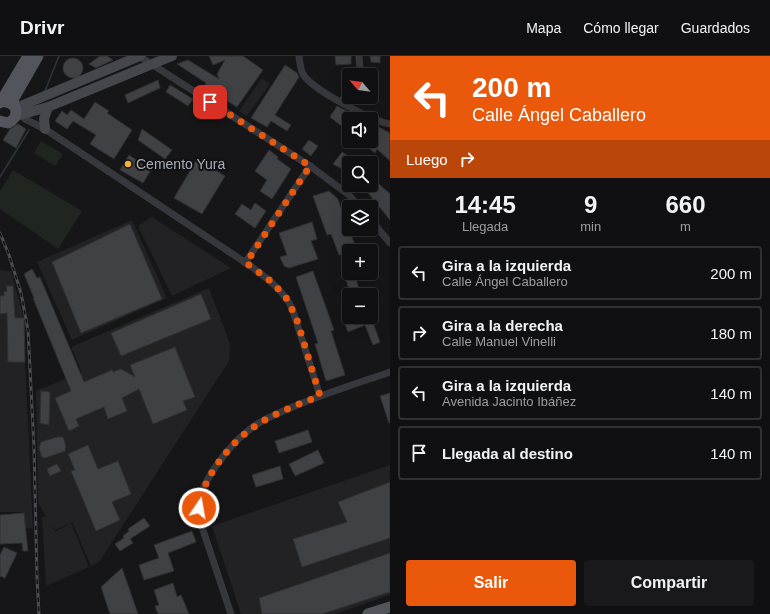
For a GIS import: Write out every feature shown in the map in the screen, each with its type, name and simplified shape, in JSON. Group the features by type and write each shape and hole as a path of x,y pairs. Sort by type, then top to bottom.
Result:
{"main road":[{"path":"13,116 140,56"},
{"path":"13,116 48,107 172,56"},
{"path":"13,116 14,98 31,57"},
{"path":"0,104 31,57"},
{"path":"114,67 118,78"},
{"path":"0,104 8,102 13,116"},
{"path":"45,129 44,118 48,107"},
{"path":"368,614 390,607"}],"street":[{"path":"140,56 310,166 354,200"},
{"path":"299,56 303,74 310,82 341,102 370,118 390,124"},
{"path":"359,56 360,68"},
{"path":"13,116 45,129 246,263 272,282 287,299 297,320 320,396"},
{"path":"246,263 310,166"},
{"path":"378,228 390,243"},
{"path":"231,614 201,524 199,508 200,496 204,486 224,455 248,430 274,415 320,396 390,372"}],"shaded area":[{"path":"262,78 270,84 247,116 239,111"},
{"path":"41,141 63,154 55,166 34,153"},
{"path":"13,170 82,211 58,249 0,209 0,191"},
{"path":"152,217 231,268 172,296 138,226"},
{"path":"132,220 167,298 72,340 37,262"},
{"path":"0,270 11,271 24,318 33,529 25,528 23,512 0,512"},
{"path":"209,288 230,344 229,361 99,562 91,566 72,522 55,530 50,523 55,532 71,523 89,567 46,586 42,518 46,516 38,503 36,391 82,372 71,347"},
{"path":"390,465 390,595 335,614 241,614 212,526"}],"building":[{"path":"100,56 107,56 113,60 96,68 89,64"},
{"path":"209,56 243,56 263,70 237,107 204,87 206,83 177,64 188,60 219,79 217,74 225,60 213,65"},
{"path":"335,56 351,56 351,64 336,65"},
{"path":"370,56 380,56 380,63 371,62"},
{"path":"73,58 80,61 83,68 80,75 73,78 66,75 63,68 66,61"},
{"path":"285,65 297,73 299,77 275,115 291,125 287,131 271,121 267,127 251,118"},
{"path":"158,80 160,88 128,103 125,95"},
{"path":"170,85 193,99 188,106 166,92"},
{"path":"95,102 109,111 107,113 132,130 114,159 90,144 96,135 73,121 67,129 55,121 62,111 67,115 71,110 84,119"},
{"path":"337,106 349,112 342,112 342,126 330,117"},
{"path":"18,124 26,129 16,148 3,140 10,129"},
{"path":"378,127 390,133 390,161 377,149 375,153 369,148 378,148"},
{"path":"142,129 172,150 165,159 138,140"},
{"path":"309,140 318,146 311,156 302,149"},
{"path":"269,150 278,157 277,159 291,169 272,199 260,191 267,180 255,171"},
{"path":"342,152 348,156 342,156 342,169 333,164"},
{"path":"129,155 151,170 143,183 120,170"},
{"path":"197,159 225,176 202,214 174,198"},
{"path":"378,183 390,194 390,220 378,205 378,200 374,200 367,192 378,192"},
{"path":"329,191 338,199 342,210 342,236 352,236 355,244 342,244 342,254 339,255 331,234 327,235 313,196"},
{"path":"255,203 266,211 255,228 235,214 242,204 251,210"},
{"path":"312,222 317,239 311,241 318,259 289,268 284,266 280,257 287,255 279,233"},
{"path":"130,224 162,299 81,333 52,262"},
{"path":"32,269 37,278 40,277 84,382 112,370 113,372 121,369 135,377 130,365 175,347 195,397 183,401 187,410 153,424 139,389 122,398 127,411 108,419 104,407 76,419 79,426 69,431 55,398 71,391 24,274"},
{"path":"313,271 334,330 331,331 345,375 326,381 315,344 318,343 296,277"},
{"path":"346,280 356,280 359,288 349,288"},
{"path":"6,286 13,286 15,318 24,318 25,362 8,362 7,313 0,314 0,296 4,296 4,292 7,291"},
{"path":"201,294 211,319 121,356 111,333"},
{"path":"345,324 374,324 380,342 373,345 365,325 348,332"},
{"path":"41,391 50,392 49,425 40,423"},
{"path":"390,393 390,423 389,423 380,396"},
{"path":"308,430 312,442 279,453 275,441"},
{"path":"57,437 63,437 66,446 65,451 45,458 42,457 39,448 41,442"},
{"path":"88,445 98,469 118,461 131,494 112,502 120,520 96,531 71,471 75,470 68,454"},
{"path":"318,450 324,463 295,476 289,464"},
{"path":"57,464 61,471 50,476 47,469"},
{"path":"280,466 283,479 256,487 252,475"},
{"path":"390,482 390,538 302,567 293,539 347,522 338,502"},
{"path":"24,513 28,551 23,551 22,543 0,544 0,515"},
{"path":"144,518 150,526 130,539 133,543 120,551 115,544 124,538 123,536 129,531 128,529"},
{"path":"192,531 196,542 168,553 174,571 144,580 139,565 159,558 154,545"},
{"path":"4,547 17,553 5,578 0,576 0,555"},
{"path":"390,553 390,592 322,614 262,614 259,598"},
{"path":"122,568 138,614 110,614 101,587"},
{"path":"173,583 177,597 181,595 189,614 158,614 155,606 159,605 154,590"}],"waterway":[{"path":"45,91 59,56"},
{"path":"0,177 29,130"}],"railway":[{"path":"0,233 9,255 21,293 28,330 34,447 39,614"}],"place":[{"name":"Cemento Yura","path":"128,164"}],"route":[{"path":"199,508 200,496 204,486 224,455 236,441 260,422 320,396 297,320 287,299 272,282 246,263 310,166 210,102"}]}
